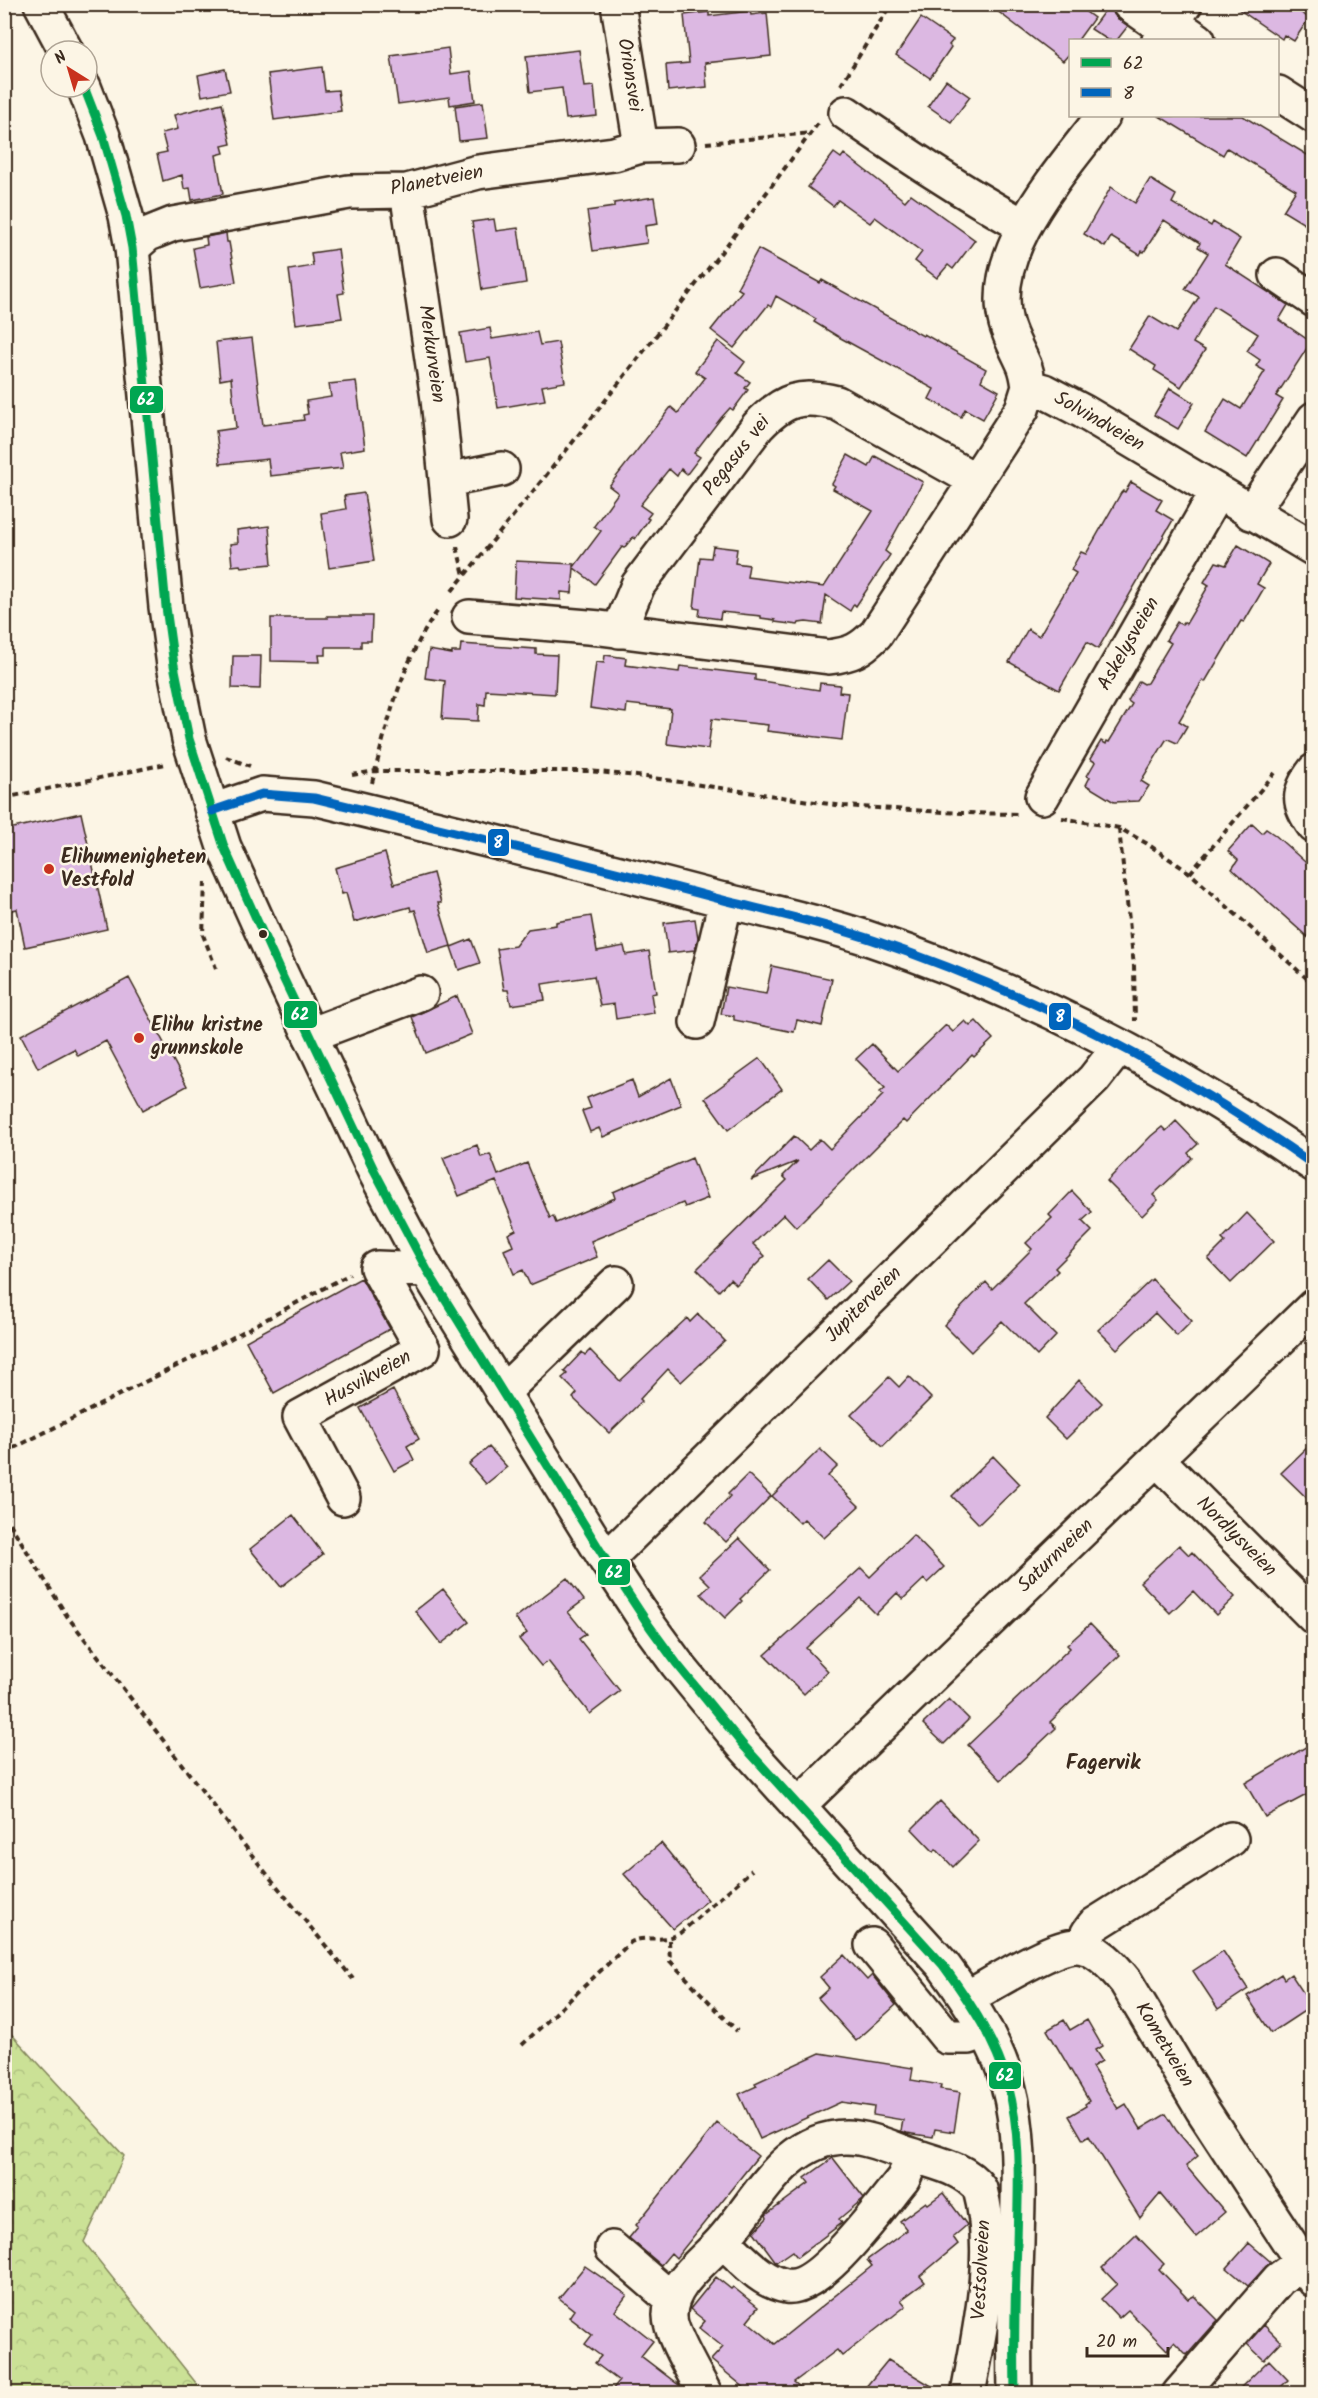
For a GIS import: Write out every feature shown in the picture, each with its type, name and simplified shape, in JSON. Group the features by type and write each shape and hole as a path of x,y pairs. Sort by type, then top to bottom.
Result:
{"street":[{"path":"41,4 60,39"},
{"name":"Orionsvei","path":"618,4 641,146"},
{"path":"1129,4 1176,28"},
{"path":"1279,94 1314,116"},
{"path":"89,99 103,136 126,216 132,248 146,381 157,525 171,642 189,739 224,847 374,1170 427,1270 606,1560 677,1664 743,1745 943,1965 967,1998 986,2031 1007,2084 1016,2128 1019,2178 1014,2336 1016,2394"},
{"path":"835,107 978,200 1024,225"},
{"name":"Solvindveien","path":"1102,117 1024,225 1008,261 1003,294 1006,323 1025,367 1029,387 1044,391 1084,412 1314,549"},
{"name":"Planetveien","path":"132,248 148,234 173,224 349,192 407,191 478,172 614,154 641,146 678,146"},
{"name":"Merkurveien","path":"407,191 438,399 450,519"},
{"path":"1277,275 1314,300"},
{"path":"455,605 619,631 790,653 829,657 848,655 863,647 876,634 1023,409 1029,387"},
{"name":"Pegasus vei","path":"619,631 638,585 758,426 772,411 783,404 805,397 837,403 975,480"},
{"path":"1251,513 1314,419"},
{"path":"447,480 502,469"},
{"name":"Askelysveien","path":"1042,810 1217,492"},
{"path":"1309,777 1300,796 1304,812 1314,826"},
{"path":"212,811 262,794 314,798 726,900 872,939 982,980 1059,1013 1189,1083 1314,1165"},
{"path":"697,1022 726,900"},
{"path":"310,1035 421,993"},
{"name":"Jupiterveien","path":"606,1560 1094,1079 1127,1051"},
{"path":"377,1268 427,1270"},
{"name":"Husvikveien","path":"343,1498 300,1417 423,1349 377,1268"},
{"path":"502,1393 616,1283"},
{"name":"Saturnveien","path":"798,1806 1314,1306"},
{"name":"Nordlysveien","path":"1157,1459 1314,1617"},
{"path":"967,1998 1057,1949 1077,1946 1086,1948 1088,1933 1094,1925 1231,1839"},
{"path":"872,1945 947,2037 969,2037 986,2031"},
{"name":"Kometveien","path":"1086,1948 1111,1963 1126,1982 1202,2109 1307,2272 1279,2279 1179,2394"},
{"name":"Vestsolveien","path":"671,2299 683,2282 723,2241 776,2172 808,2147 831,2139 847,2137 868,2140 960,2172 980,2189 985,2206 987,2227 986,2271 982,2315 968,2394"},
{"path":"723,2241 770,2282 787,2287 797,2286 819,2274 842,2253 903,2179 909,2168 911,2155"},
{"path":"612,2248 671,2299 669,2318 705,2394"}],"path":[{"path":"891,4 835,107 812,133 577,437 455,605 427,626 405,672 375,771 589,771 646,777 843,806 962,813 1042,810 1119,828 1190,873 1314,985"},
{"path":"678,146 812,133"},
{"path":"4,798 174,762"},
{"path":"1190,873 1276,773 1309,777"},
{"path":"1119,828 1134,966 1127,1051"},
{"path":"205,881 203,934 216,968"},
{"path":"4,1453 226,1341 353,1272 365,1268 377,1268"},
{"path":"4,1514 67,1616 262,1868 353,1978"},
{"path":"522,2045 631,1942 637,1939 669,1940 752,1870"},
{"path":"669,1940 670,1960 738,2031"}],"green space":[{"path":"4,2026 124,2156 84,2242 204,2393 5,2393"}],"building":[{"path":"988,4 1075,4 1094,18 1079,39 1069,39 1069,54 1063,61"},
{"path":"1231,4 1305,4 1300,12 1309,18 1294,41 1284,35 1282,39"},
{"path":"1108,6 1118,19 1128,26 1118,39 1106,39 1091,29"},
{"path":"750,11 751,15 767,13 771,56 705,63 707,87 668,91 666,65 689,63 684,15 709,12 709,16"},
{"path":"921,18 953,40 949,45 951,47 930,78 896,55"},
{"path":"448,48 451,74 471,71 475,101 450,105 449,97 398,104 391,56"},
{"path":"579,50 584,87 594,86 597,116 566,119 562,88 530,92 526,56"},
{"path":"322,67 325,91 338,90 341,111 274,120 268,74"},
{"path":"225,69 230,91 202,96 198,75"},
{"path":"946,80 970,97 951,122 928,106"},
{"path":"483,102 488,138 459,141 455,106"},
{"path":"222,103 231,144 222,146 224,153 216,155 223,194 192,200 190,188 184,189 182,175 163,181 157,154 167,152 162,133 178,129 174,115"},
{"path":"1161,117 1245,117 1314,159 1314,230 1283,211 1296,190 1227,148 1223,155"},
{"path":"834,153 841,158 844,154 905,201 911,194 975,240 953,269 948,265 937,278 915,261 922,252 875,217 870,223 838,200 833,206 808,187"},
{"path":"1150,179 1176,195 1172,203 1211,226 1213,222 1240,239 1225,264 1288,305 1279,320 1311,342 1276,396 1283,400 1247,458 1205,432 1225,399 1241,409 1265,371 1256,366 1260,360 1247,351 1258,334 1214,306 1193,343 1205,350 1181,387 1154,370 1156,366 1129,349 1150,316 1176,332 1199,297 1185,289 1208,253 1198,247 1200,243 1164,220 1140,255 1111,237 1105,247 1084,234 1111,187 1135,203"},
{"path":"654,197 658,224 645,226 647,243 593,251 587,211 614,207 614,203"},
{"path":"494,219 496,231 518,228 526,283 482,290 472,222"},
{"path":"226,233 236,282 200,288 193,248 207,245 206,237"},
{"path":"338,249 344,293 338,294 342,318 296,324 289,270 313,266 311,253"},
{"path":"758,249 820,283 822,280 986,369 981,381 999,391 983,419 965,409 961,417 929,399 934,389 837,336 814,322 816,319 776,296 771,307 768,305 734,348 711,330 742,291 737,288"},
{"path":"490,328 492,339 537,332 540,345 558,342 565,382 542,386 545,400 498,408 490,358 465,362 460,333"},
{"path":"252,338 263,425 304,420 303,415 308,414 306,401 331,397 329,384 356,381 365,448 340,452 343,468 270,476 268,459 220,464 216,431 236,428 231,378 220,380 216,342"},
{"path":"718,341 745,362 737,373 750,382 745,388 748,390 733,410 730,408 694,453 700,457 687,474 681,469 677,476 669,469 640,505 651,513 647,518 649,519 635,539 633,537 624,548 622,547 595,584 574,568 572,593 561,592 561,600 514,597 516,561 574,564 574,567 601,531 594,526 618,493 609,486 671,407 678,413 705,378 695,371"},
{"path":"1170,388 1194,403 1178,429 1154,415"},
{"path":"848,455 869,467 875,456 923,482 885,551 890,555 856,606 854,604 850,611 826,595 822,624 806,622 798,625 775,622 775,620 761,618 761,616 721,612 720,619 699,616 700,609 694,608 700,557 711,558 713,546 737,549 735,563 749,565 747,577 824,587 873,511 833,489 835,486 832,484"},
{"path":"1131,482 1162,500 1156,510 1173,520 1098,649 1087,642 1059,690 1009,662 1028,629 1039,636 1076,573 1071,570 1081,552 1086,554 1121,493 1125,492"},
{"path":"364,493 374,561 329,568 321,513 346,509 344,496"},
{"path":"269,526 272,564 232,566 230,544 238,543 237,530"},
{"path":"1238,545 1269,564 1257,584 1264,588 1244,622 1241,621 1205,682 1203,680 1179,721 1187,726 1177,743 1166,740 1141,781 1149,786 1139,801 1114,802 1086,785 1090,777 1087,776 1095,762 1090,759 1101,741 1106,744 1107,741 1109,742 1132,704 1128,701 1139,681 1147,683 1171,643 1166,640 1177,622 1182,625 1183,622 1186,624 1209,585 1204,582 1216,562 1226,565"},
{"path":"327,616 372,616 371,641 361,641 361,647 326,647 326,655 319,655 320,662 271,661 271,618 328,618"},
{"path":"461,644 536,649 536,654 557,655 555,694 486,690 485,705 479,704 478,721 442,719 445,681 425,678 429,650 452,654 452,652 460,652"},
{"path":"605,655 626,658 625,665 679,672 680,666 755,675 755,680 819,690 820,683 840,685 839,692 848,693 842,740 767,731 768,725 712,719 708,749 667,744 671,709 627,704 626,713 590,708 596,662 604,663"},
{"path":"233,656 261,656 260,689 232,688"},
{"name":"Elihumenigheten Vestfold","path":"81,813 107,929 25,947 17,909 4,912 4,830"},
{"path":"1252,824 1262,833 1266,829 1275,835 1314,870 1314,943 1232,869 1238,860 1228,851"},
{"path":"385,853 394,884 433,873 441,903 438,903 451,946 428,953 415,910 411,911 410,907 354,922 346,893 342,894 335,868"},
{"path":"591,916 597,951 624,946 626,955 649,951 656,993 651,994 654,1013 616,1019 614,1004 600,1006 594,976 542,984 545,1000 511,1005 508,990 504,990 497,949 515,946 528,929"},
{"path":"695,919 698,938 695,950 668,953 664,923"},
{"path":"471,939 480,963 459,970 451,947"},
{"path":"772,966 832,979 822,1026 797,1020 794,1032 734,1020 734,1016 721,1014 726,987 766,994"},
{"path":"129,978 187,1086 143,1110 106,1041 78,1056 74,1049 38,1068 21,1035"},
{"path":"457,996 472,1034 426,1053 412,1017"},
{"path":"965,1021 970,1026 976,1021 993,1039 974,1057 972,1055 906,1123 903,1120 796,1227 784,1214 753,1244 765,1256 736,1285 730,1279 719,1291 697,1269 787,1180 783,1176 798,1161 751,1180 794,1136 809,1150 820,1139 830,1149 883,1095 880,1092 885,1088 856,1059 872,1044 898,1071 946,1025 953,1032"},
{"path":"760,1058 782,1089 728,1130 705,1098"},
{"path":"671,1078 681,1105 603,1137 599,1128 590,1132 582,1111 591,1108 587,1098 632,1080 638,1097"},
{"path":"1176,1121 1198,1144 1188,1153 1192,1158 1153,1195 1158,1200 1142,1216 1107,1181 1151,1136 1162,1127 1166,1131"},
{"path":"477,1145 481,1157 490,1154 498,1175 527,1163 550,1218 553,1216 556,1223 615,1198 613,1192 692,1158 708,1198 685,1207 683,1203 591,1241 597,1257 530,1285 523,1270 514,1274 504,1250 513,1246 508,1234 516,1230 496,1181 459,1196 443,1158"},
{"path":"1072,1191 1092,1212 1082,1221 1092,1231 1055,1268 1058,1271 1024,1304 1056,1336 1037,1356 1002,1321 971,1352 944,1325 986,1282 992,1289 1032,1249 1026,1243 1052,1218 1049,1215"},
{"path":"1247,1213 1274,1241 1231,1283 1208,1259 1225,1242 1222,1239"},
{"path":"828,1260 849,1281 828,1300 808,1279"},
{"path":"361,1278 390,1329 274,1393 246,1341"},
{"path":"1152,1279 1192,1321 1177,1336 1155,1313 1117,1349 1098,1330"},
{"path":"698,1314 725,1341 681,1382 668,1369 640,1399 642,1401 609,1433 573,1398 577,1393 562,1378 567,1374 564,1371 582,1352 585,1355 590,1350 620,1381 687,1318 690,1322"},
{"path":"909,1376 931,1398 883,1446 851,1415 889,1377 899,1387"},
{"path":"1079,1380 1102,1403 1066,1439 1045,1418"},
{"path":"393,1390 419,1439 407,1446 414,1460 394,1471 360,1408"},
{"path":"1314,1441 1314,1505 1281,1473"},
{"path":"489,1447 507,1467 486,1484 469,1464"},
{"path":"820,1449 838,1466 828,1476 859,1506 824,1538 804,1519 800,1523 772,1496"},
{"path":"993,1456 1020,1484 979,1524 952,1496"},
{"path":"748,1474 771,1496 726,1542 706,1522 730,1496 728,1494"},
{"path":"293,1515 323,1554 281,1587 250,1549"},
{"path":"913,1535 944,1567 927,1583 924,1579 903,1599 897,1593 876,1614 860,1598 806,1648 828,1671 804,1694 765,1655 861,1568 870,1577"},
{"path":"739,1538 770,1570 740,1599 742,1601 725,1618 701,1594 710,1585 700,1575"},
{"path":"1179,1545 1189,1555 1192,1552 1235,1597 1216,1615 1193,1591 1170,1613 1140,1582"},
{"path":"567,1578 584,1600 568,1612 586,1634 579,1639 620,1691 590,1714 548,1661 541,1666 519,1639 527,1633 515,1618"},
{"path":"443,1589 469,1622 441,1644 415,1611"},
{"path":"1090,1624 1120,1655 1050,1722 1056,1728 1001,1780 968,1745 1070,1648 1067,1645"},
{"path":"949,1699 969,1719 944,1744 923,1724"},
{"path":"1314,1742 1314,1791 1265,1817 1245,1783"},
{"path":"940,1801 979,1841 953,1867 936,1849 934,1852 912,1829"},
{"path":"661,1843 708,1900 673,1929 624,1874"},
{"path":"1223,1951 1248,1989 1218,2009 1193,1971"},
{"path":"844,1955 867,1980 872,1975 896,2005 856,2041 818,1998 829,1988 820,1977"},
{"path":"1281,1974 1284,1979 1291,1974 1312,2006 1271,2033 1247,1996"},
{"path":"1064,2020 1070,2030 1087,2020 1102,2046 1095,2050 1102,2061 1092,2067 1118,2109 1126,2104 1141,2129 1166,2114 1198,2156 1186,2166 1225,2212 1196,2237 1160,2194 1140,2218 1089,2136 1083,2140 1069,2116 1086,2106 1085,2104 1089,2101 1047,2030"},
{"path":"820,2053 913,2068 911,2080 941,2085 940,2089 960,2092 954,2132 935,2129 933,2137 907,2133 901,2131 903,2120 873,2115 874,2107 841,2102 760,2139 739,2094 757,2086 755,2083"},
{"path":"717,2123 758,2156 676,2258 671,2253 661,2265 629,2238 638,2227 636,2225"},
{"path":"833,2158 864,2198 839,2219 842,2223 797,2257 792,2251 776,2262 754,2232 767,2218 766,2215 809,2183 805,2178"},
{"path":"943,2193 967,2225 953,2237 958,2244 920,2276 925,2282 901,2300 906,2306 842,2356 837,2350 794,2382 808,2394 752,2394 711,2360 723,2347 699,2328 705,2321 690,2309 716,2277 758,2307 747,2321 775,2344 872,2266 867,2260 907,2230 900,2221"},
{"path":"1136,2235 1164,2264 1159,2269 1188,2299 1194,2296 1218,2320 1187,2355 1174,2342 1167,2350 1128,2310 1119,2318 1101,2299 1117,2284 1102,2268"},
{"path":"1249,2243 1271,2262 1248,2286 1227,2268"},
{"path":"585,2266 627,2295 615,2311 653,2341 641,2356 680,2386 684,2394 609,2394 619,2381 595,2363 601,2356 585,2344 592,2335 569,2317 574,2310 559,2298"},
{"path":"1264,2325 1281,2342 1264,2360 1247,2344"},
{"path":"888,2360 945,2394 860,2394"},
{"path":"1269,2360 1288,2380 1274,2394 1234,2394"}],"transit line":[{"name":"62","path":"89,99 103,136 126,216 132,248 166,607 174,665 189,739 224,847 374,1170 427,1270 606,1560 677,1664 743,1745 943,1965 989,2037 1008,2085 1017,2144 1015,2394"},
{"name":"8","path":"212,811 262,794 314,798 813,922 853,934 932,961 989,984 1101,1036 1210,1097 1314,1165"}],"place":[{"name":"Elihumenigheten Vestfold","path":"49,869"},
{"name":"Elihu kristne grunnskole","path":"139,1038"}],"district":[{"name":"Fagervik","path":"1103,1763"}]}
